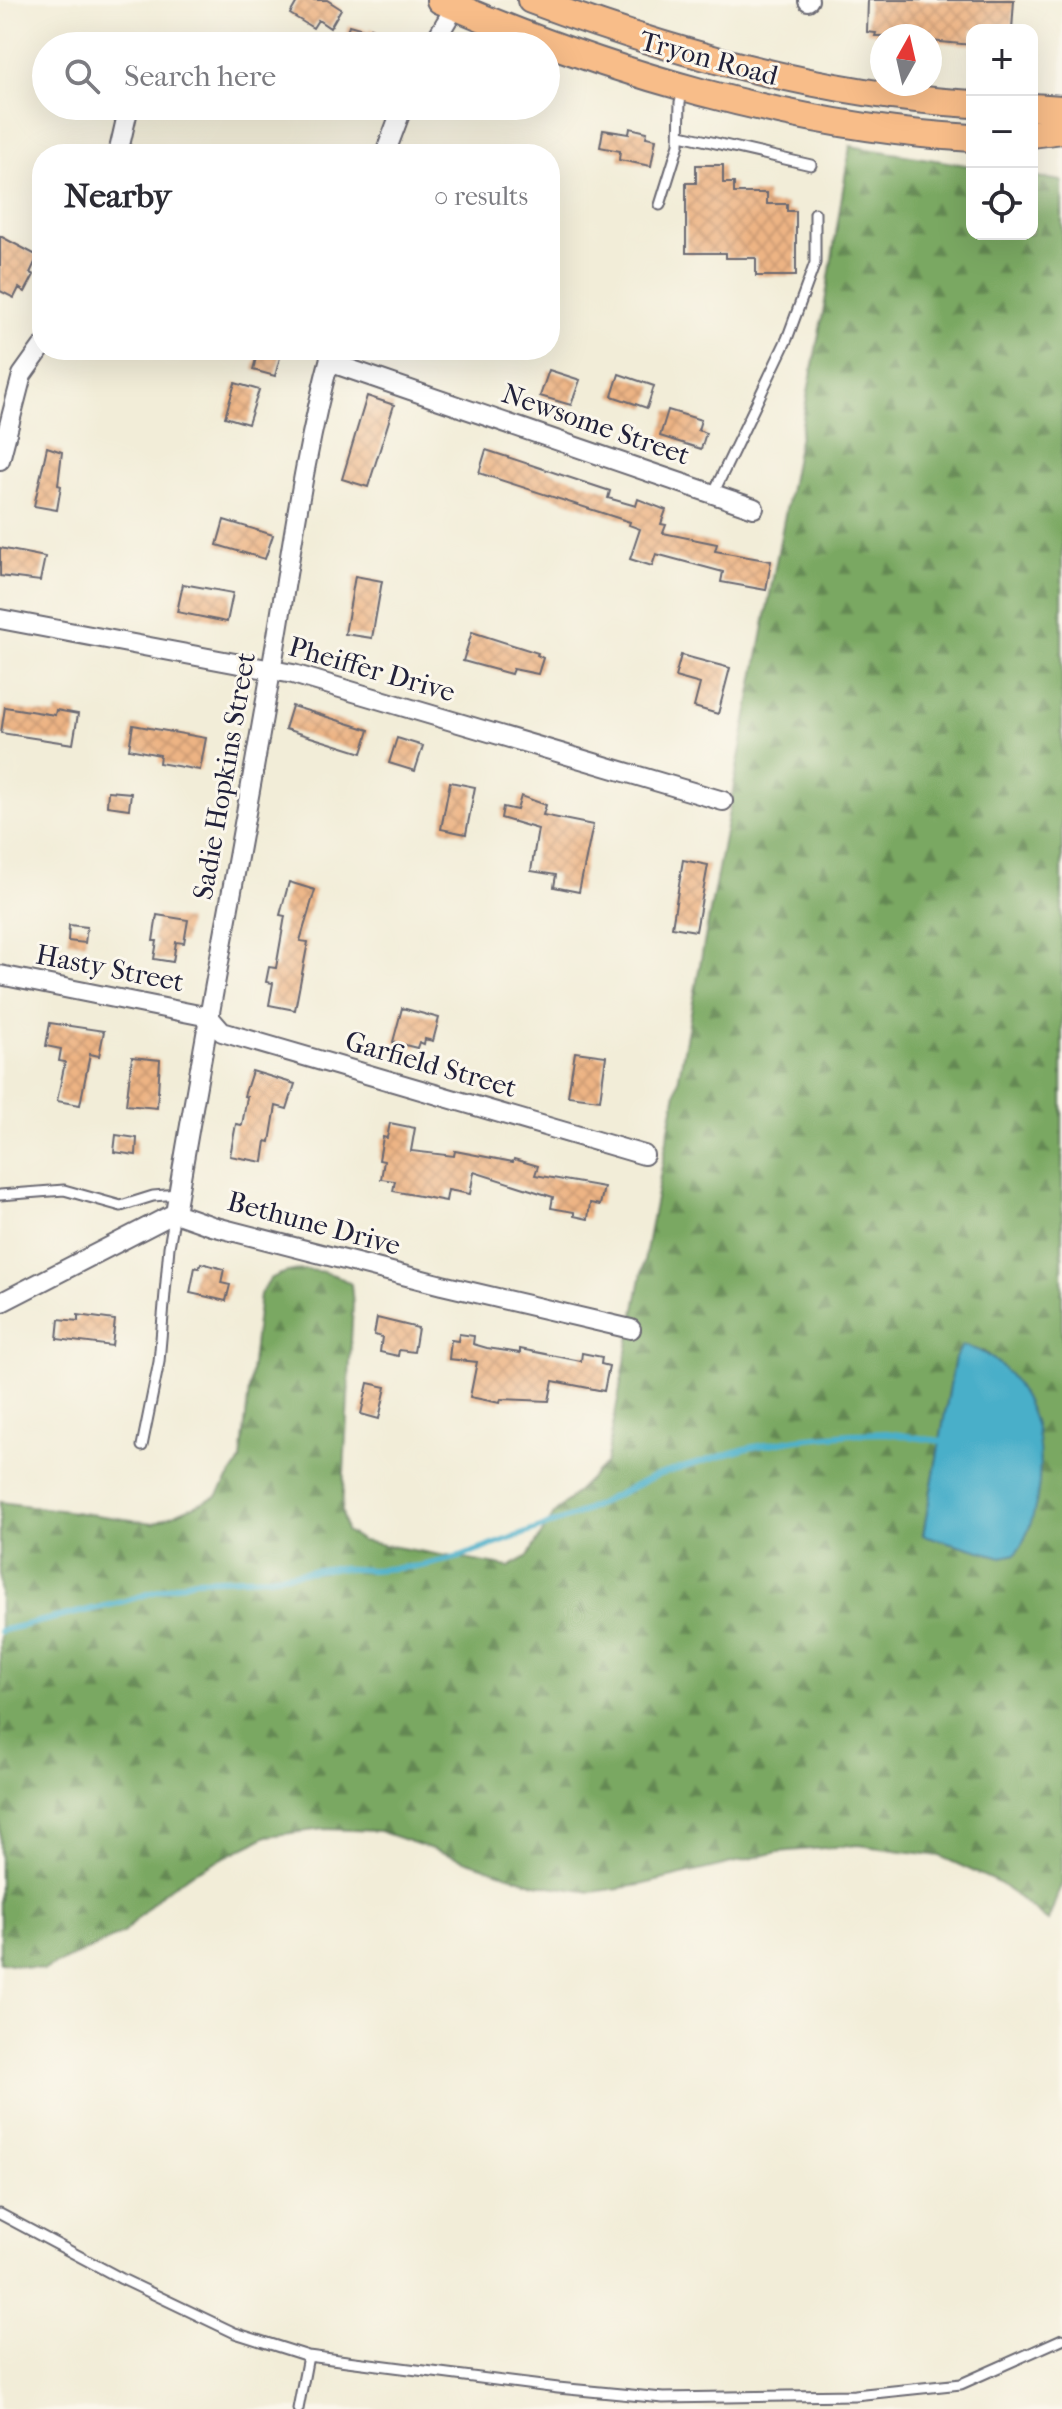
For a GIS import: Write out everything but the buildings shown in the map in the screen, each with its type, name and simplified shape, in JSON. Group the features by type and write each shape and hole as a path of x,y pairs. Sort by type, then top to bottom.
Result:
{"main road":[{"name":"Tryon Road","path":"531,0 587,21 717,60 856,89 966,103"},
{"name":"Tryon Road","path":"451,2 523,32"},
{"name":"Tryon Road","path":"560,48 684,87 849,123 966,137"},
{"path":"1038,107 1062,109"},
{"path":"1038,133 1062,130"},
{"path":"1038,141 1062,143"}],"street":[{"path":"438,32 451,2"},
{"path":"120,144 126,120"},
{"path":"389,144 398,120"},
{"path":"0,460 22,375 33,360"},
{"name":"Sadie Hopkins Street","path":"175,1213 272,669 302,481 330,360"},
{"name":"Newsome Street","path":"342,360 754,508"},
{"name":"Pheiffer Drive","path":"0,619 272,669 723,801"},
{"name":"Hasty Street","path":"0,975 209,1017"},
{"name":"Garfield Street","path":"209,1017 222,1032 644,1155"},
{"path":"0,1303 175,1213"},
{"name":"Bethune Drive","path":"175,1213 212,1226 442,1285 631,1329"}],"lane":[{"path":"660,205 681,135 680,102 684,87"},
{"path":"681,135 811,165"},
{"path":"713,494 787,339 815,263 815,213"},
{"path":"0,1195 64,1190 121,1206 153,1196 178,1194"},
{"path":"142,1446 159,1362 175,1213"},
{"path":"0,2214 122,2279 235,2333 308,2356 558,2388 663,2398 855,2395 961,2384 1062,2339"},
{"path":"298,2409 308,2356"}],"green space":[{"path":"850,146 966,165 966,240 1038,240 1038,177 1062,181 1062,1883 1048,1921 1001,1884 940,1856 858,1845 778,1852 640,1885 592,1892 535,1884 379,1831 324,1829 267,1836 192,1873 163,1893 122,1934 44,1970 0,1962 0,1502 154,1523 217,1496 241,1460 260,1294 270,1279 290,1272 311,1270 332,1274 351,1284 353,1304 342,1511 346,1531 362,1541 509,1567 528,1556 554,1514 606,1463 825,302","holes":["983,1351 1003,1368 1018,1390 959,1544 923,1534 955,1358"]}],"water":[{"path":"962,1346 978,1350 992,1359 1016,1383 1037,1431 1040,1460 1036,1502 1028,1530 1016,1554 1002,1557 923,1535 955,1358"}],"waterway":[{"path":"0,1631 118,1603 194,1580 268,1577 333,1568 372,1570 421,1566 460,1557 576,1515 655,1476 748,1448 851,1434 887,1433 947,1442"}]}
